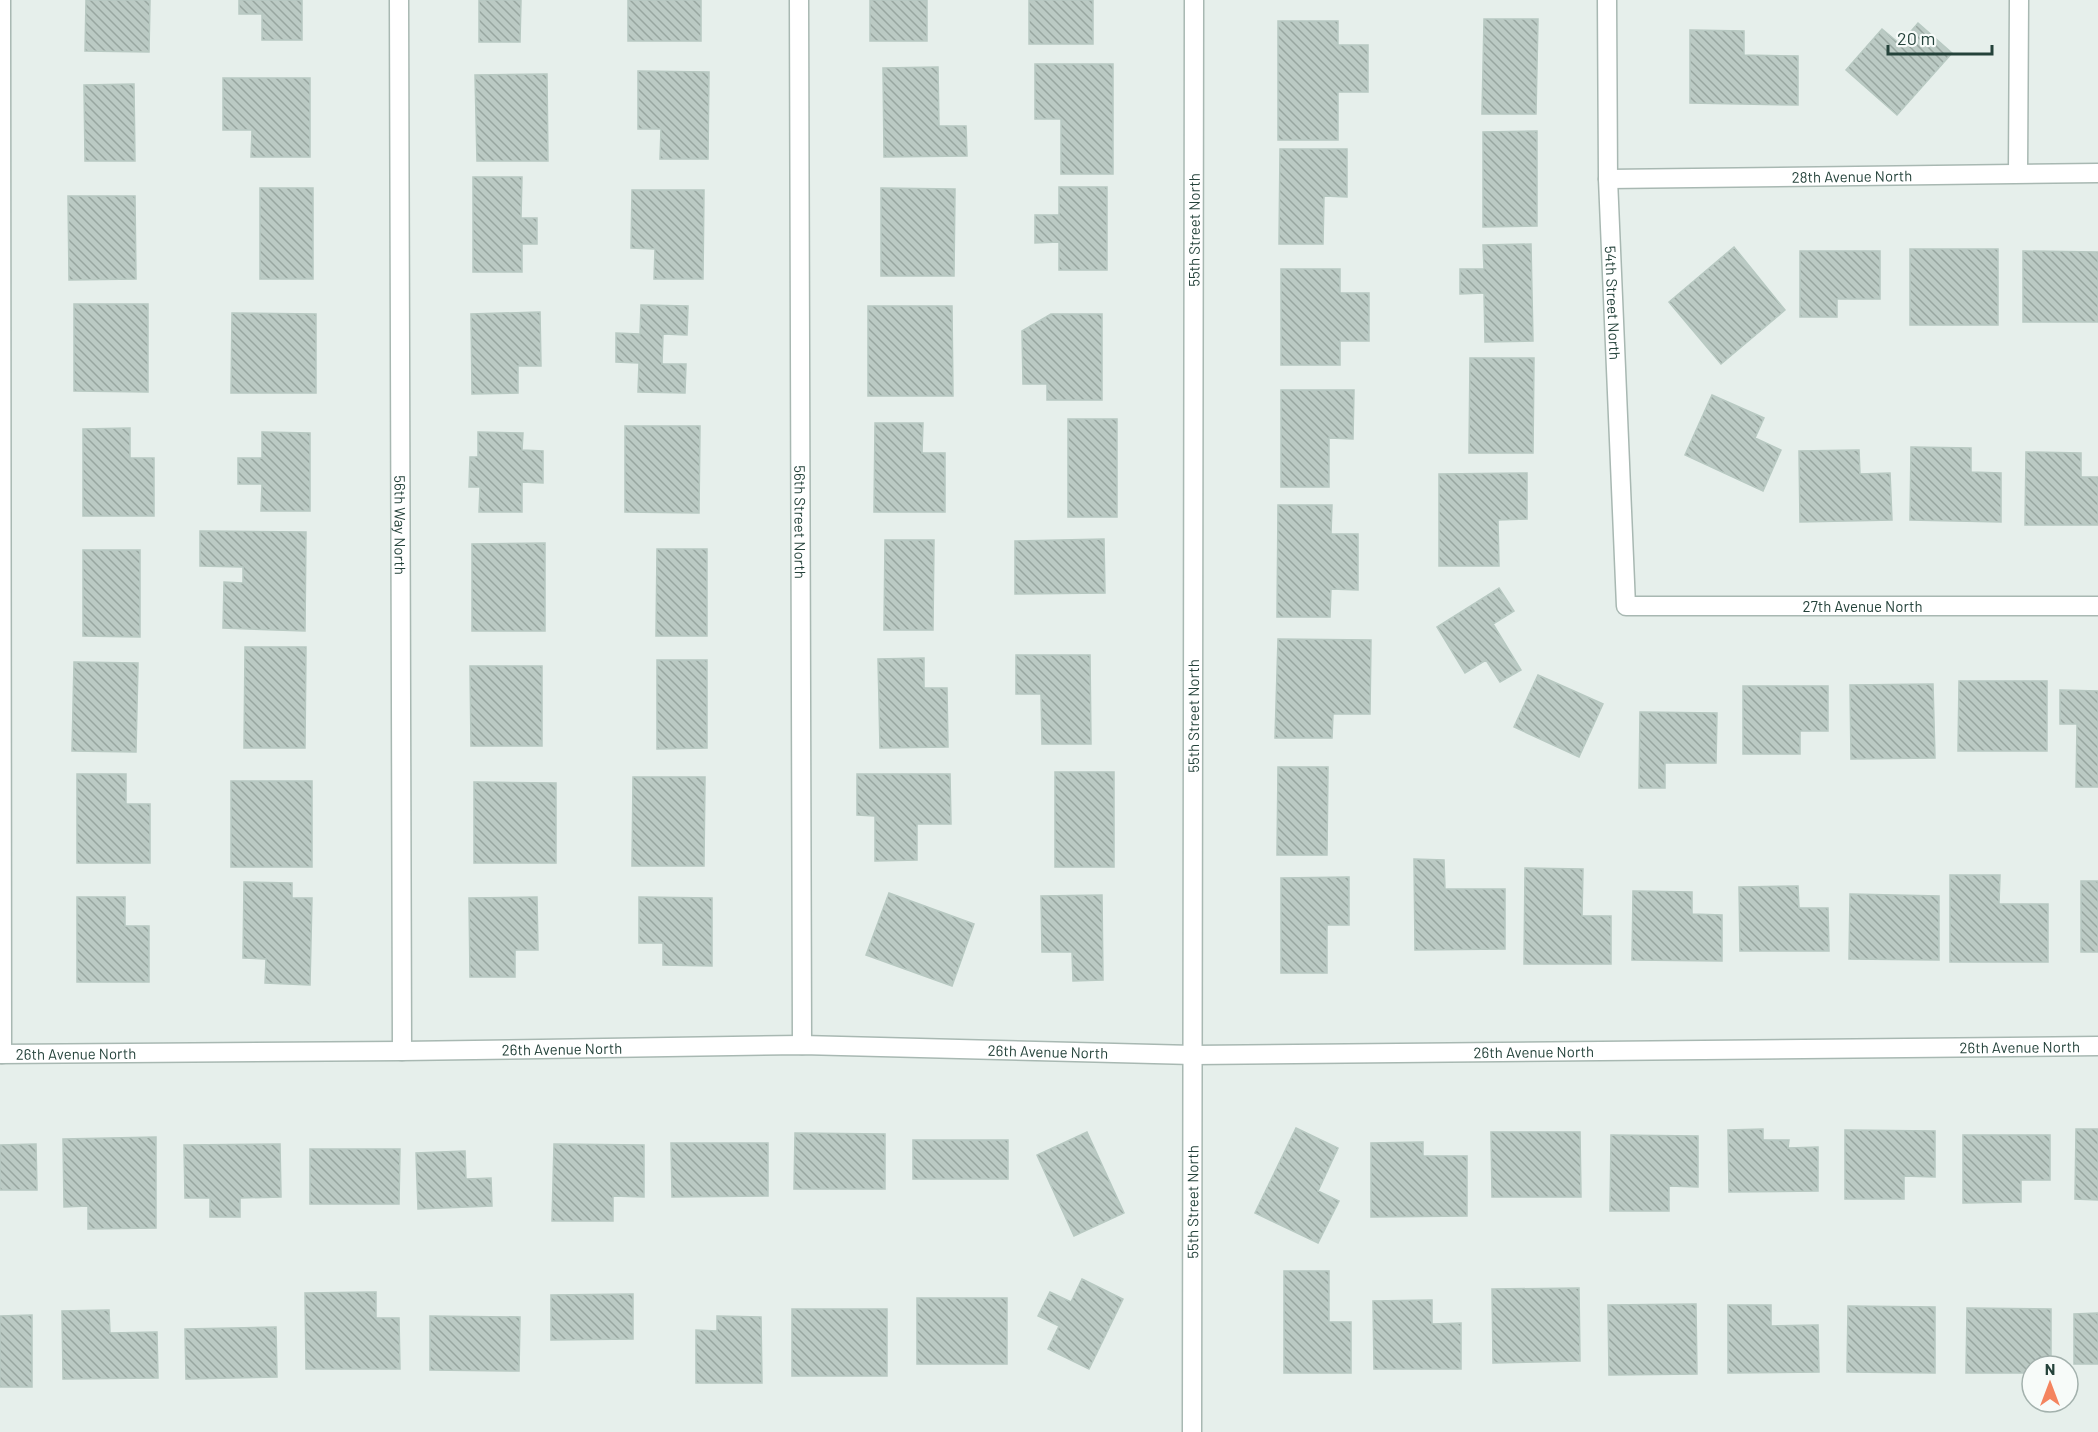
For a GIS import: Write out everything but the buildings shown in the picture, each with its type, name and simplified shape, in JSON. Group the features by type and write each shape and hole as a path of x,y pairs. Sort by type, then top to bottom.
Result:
{"street":[{"path":"1,0 1,1054"},
{"name":"56th Way North","path":"399,0 402,1051"},
{"name":"56th Street North","path":"799,0 802,1045"},
{"name":"55th Street North","path":"1192,1432 1194,0"},
{"name":"54th Street North","path":"1607,0 1608,179 1626,606"},
{"path":"2018,173 2019,0"},
{"name":"28th Avenue North","path":"1608,179 2098,173"},
{"name":"27th Avenue North","path":"1626,606 2098,606"},
{"name":"26th Avenue North","path":"1,1054 802,1045 1193,1055 2098,1046"}]}
